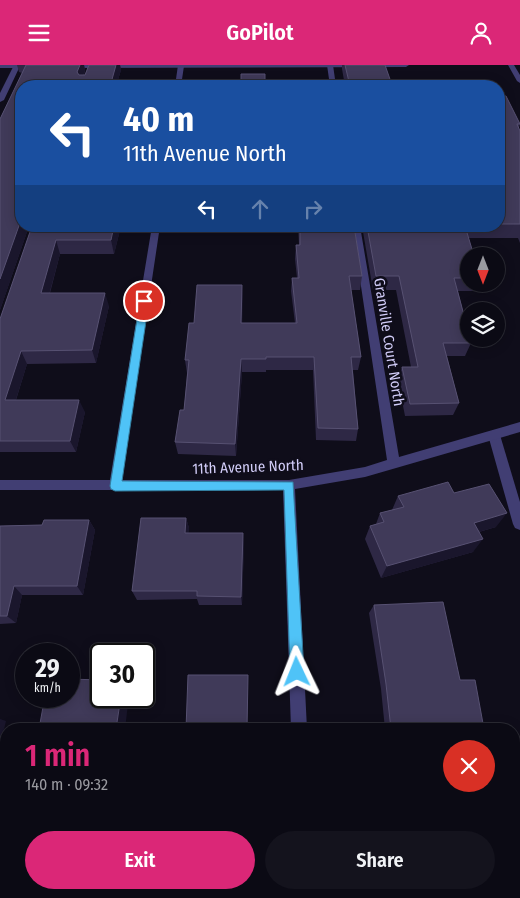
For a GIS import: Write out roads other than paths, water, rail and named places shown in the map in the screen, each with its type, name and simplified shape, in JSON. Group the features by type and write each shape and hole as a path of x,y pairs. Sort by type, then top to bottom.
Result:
{"street":[{"path":"58,66 91,69 155,65 406,65"},
{"path":"179,80 181,65"},
{"path":"330,65 332,80"},
{"path":"511,65 520,81"},
{"path":"0,66 41,66"},
{"path":"0,100 17,66"},
{"path":"115,486 155,232"},
{"name":"Granville Court North","path":"357,232 394,463"},
{"name":"11th Avenue North","path":"0,485 289,485 365,472 520,427"},
{"path":"494,435 520,525"},
{"path":"289,485 299,723"}]}
